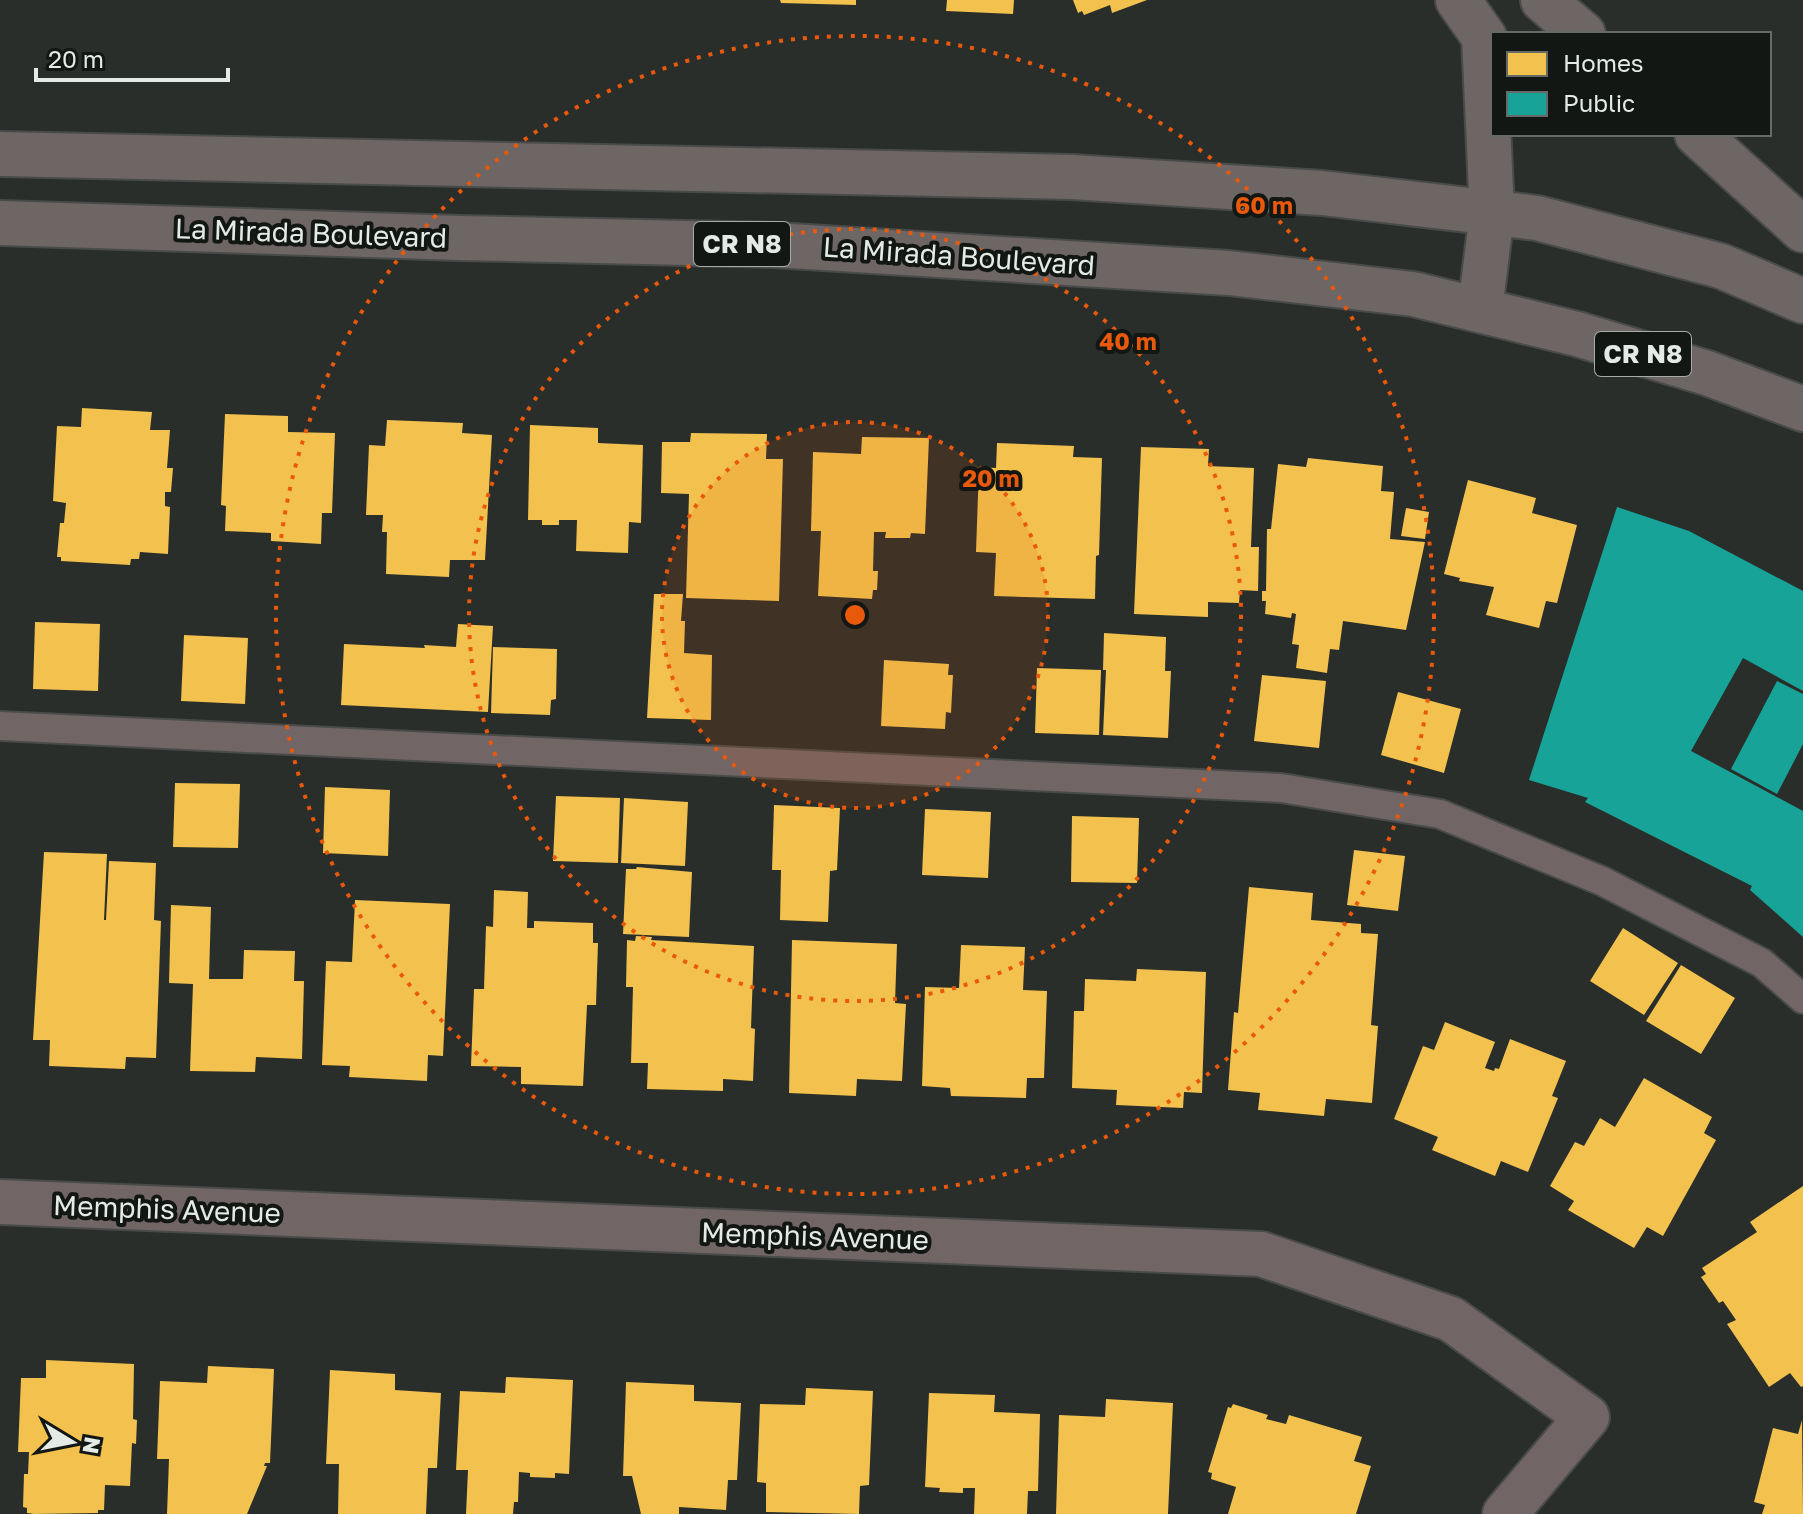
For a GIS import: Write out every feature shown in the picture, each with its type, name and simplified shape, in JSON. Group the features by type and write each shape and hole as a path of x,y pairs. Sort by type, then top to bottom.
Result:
{"main road":[{"path":"1458,0 1484,37 1492,213 1480,310"},
{"path":"1543,0 1581,32"},
{"path":"1699,136 1803,230"},
{"path":"0,154 1072,177 1322,193 1537,218 1721,266 1803,301"},
{"name":"La Mirada Boulevard","path":"0,223 775,245 1229,273 1413,294 1577,334 1693,368 1803,409"}],"street":[{"name":"Memphis Avenue","path":"0,1202 1261,1254 1451,1319 1587,1417 1505,1514"}],"lane":[{"path":"0,726 1281,788 1440,814 1602,881 1762,963 1803,999"}],"building: Homes":[{"path":"780,0 856,0 856,5 781,3"},
{"path":"947,0 1014,0 1013,14 946,11"},
{"path":"1073,0 1147,0 1112,13 1110,5 1084,15 1082,11 1078,13"},
{"path":"82,408 152,412 150,430 170,430 167,468 173,468 171,492 165,492 165,506 170,507 168,554 140,552 139,559 131,559 130,565 61,561 61,557 57,557 60,523 64,523 66,503 53,501 57,426 81,427"},
{"path":"225,414 288,416 288,432 335,433 332,513 322,513 321,544 271,541 271,533 225,531 226,506 221,505"},
{"path":"387,420 463,423 462,433 492,435 485,560 450,560 449,577 386,574 387,532 382,532 383,515 366,515 369,445 385,446"},
{"path":"530,425 598,428 598,443 643,445 641,523 629,522 628,553 576,551 577,520 559,520 559,525 542,525 542,520 528,520"},
{"path":"691,433 767,434 766,459 783,459 779,601 686,598 689,494 661,493 662,442 690,442"},
{"path":"862,437 929,438 925,534 911,533 910,538 885,538 886,532 874,532 873,571 878,571 877,590 873,590 872,599 818,596 821,531 811,531 813,452 861,454"},
{"path":"997,443 1074,446 1073,457 1102,458 1095,599 994,596 996,553 976,552 979,467 996,468"},
{"path":"1141,447 1209,449 1208,466 1254,468 1251,547 1259,547 1258,591 1240,590 1239,603 1208,602 1208,617 1134,614"},
{"path":"1308,458 1383,466 1381,491 1394,492 1390,539 1425,542 1406,630 1343,621 1339,650 1330,649 1327,673 1296,668 1299,645 1292,644 1296,614 1292,613 1291,618 1265,614 1266,601 1262,601 1262,591 1266,591 1267,529 1271,529 1278,464 1306,467"},
{"path":"1468,480 1536,498 1532,513 1577,525 1557,603 1546,601 1539,628 1486,615 1494,587 1459,581 1460,578 1444,574"},
{"path":"1406,508 1429,512 1425,539 1401,536"},
{"path":"654,594 683,594 681,621 685,621 684,653 712,655 711,720 647,718"},
{"path":"35,622 100,624 98,691 33,689"},
{"path":"458,624 493,626 488,712 341,705 344,644 456,647"},
{"path":"1104,633 1166,637 1165,671 1171,671 1168,738 1103,735"},
{"path":"184,635 248,638 245,704 181,701"},
{"path":"493,647 557,649 556,699 551,700 550,715 491,713"},
{"path":"884,660 949,664 948,675 953,675 951,713 946,712 945,729 881,726"},
{"path":"1037,668 1101,670 1099,735 1035,733"},
{"path":"1262,675 1326,681 1319,748 1254,741"},
{"path":"1398,692 1461,709 1444,773 1381,755"},
{"path":"175,783 240,784 238,848 173,847"},
{"path":"325,787 390,790 388,856 323,853"},
{"path":"556,796 620,798 618,863 553,861"},
{"path":"624,798 688,802 685,866 621,863"},
{"path":"774,805 840,808 837,870 830,871 828,922 780,920 781,870 772,870"},
{"path":"925,809 991,812 988,878 922,875"},
{"path":"1072,816 1139,818 1137,883 1071,882"},
{"path":"1354,850 1405,856 1398,911 1347,905"},
{"path":"44,852 107,854 104,920 109,861 156,863 154,920 161,921 156,1058 126,1057 125,1069 49,1066 50,1040 33,1040"},
{"path":"637,867 692,872 689,937 623,934 626,869"},
{"path":"1249,887 1313,893 1311,920 1361,924 1361,933 1378,934 1371,1025 1378,1026 1372,1103 1326,1099 1324,1116 1258,1110 1260,1093 1228,1090"},
{"path":"494,890 528,892 527,928 534,928 534,921 593,923 593,943 598,943 596,1005 587,1005 583,1086 521,1084 521,1067 471,1066 474,989 484,989 486,926 493,927"},
{"path":"355,900 450,904 443,1056 428,1055 427,1081 349,1077 350,1066 322,1065 326,961 352,962"},
{"path":"171,905 211,907 209,979 243,979 244,950 295,951 294,981 304,981 302,1059 256,1057 255,1072 190,1071 193,984 169,983"},
{"path":"1623,928 1678,963 1644,1015 1590,981"},
{"path":"636,936 652,937 651,940 754,946 753,1081 723,1079 723,1091 647,1089 648,1063 631,1063 633,987 626,987 627,940 635,941"},
{"path":"792,940 897,944 895,1003 906,1004 902,1081 857,1079 856,1096 789,1093"},
{"path":"961,945 1025,947 1023,990 1047,991 1044,1078 1027,1078 1026,1098 951,1096 950,1088 922,1086 925,987 959,988"},
{"path":"1681,965 1735,998 1701,1054 1646,1021"},
{"path":"1137,969 1206,972 1202,1093 1184,1092 1183,1108 1116,1105 1117,1090 1072,1088 1074,1011 1084,1011 1085,979 1136,981"},
{"path":"1445,1022 1495,1042 1485,1068 1494,1071 1495,1068 1499,1069 1510,1039 1566,1061 1552,1096 1558,1098 1528,1172 1501,1161 1495,1176 1432,1150 1438,1137 1394,1119 1423,1046 1434,1050"},
{"path":"1644,1078 1712,1117 1704,1133 1716,1140 1663,1236 1647,1227 1634,1248 1568,1210 1574,1201 1550,1186 1575,1142 1584,1146 1600,1118 1615,1127"},
{"path":"1803,1186 1803,1386 1790,1373 1769,1387 1727,1324 1736,1320 1723,1301 1719,1303 1701,1277 1706,1274 1702,1268 1757,1232 1750,1222"},
{"path":"46,1360 134,1364 133,1419 137,1420 136,1444 132,1443 130,1486 105,1485 104,1510 98,1510 98,1513 34,1514 27,1513 27,1508 23,1507 24,1474 28,1474 29,1452 18,1452 21,1378 46,1378"},
{"path":"208,1366 274,1369 270,1463 265,1463 264,1466 267,1466 247,1514 167,1514 169,1459 157,1459 160,1381 207,1383"},
{"path":"330,1370 395,1374 395,1390 441,1393 437,1468 428,1468 426,1514 338,1514 339,1464 326,1464"},
{"path":"506,1377 573,1380 569,1474 555,1473 555,1478 530,1477 530,1473 519,1472 518,1502 514,1502 513,1514 466,1514 468,1470 456,1470 460,1391 505,1393"},
{"path":"626,1382 694,1385 694,1401 741,1403 737,1480 728,1480 726,1510 679,1507 679,1514 641,1514 632,1476 623,1476"},
{"path":"806,1388 873,1391 869,1485 860,1486 859,1514 766,1512 766,1483 757,1482 760,1404 805,1405"},
{"path":"929,1393 995,1395 994,1412 1040,1414 1038,1491 1028,1491 1027,1514 974,1514 975,1488 963,1488 963,1493 939,1492 940,1488 925,1487"},
{"path":"1106,1399 1173,1403 1168,1514 1056,1514 1059,1415 1105,1417"},
{"path":"1233,1404 1268,1415 1266,1419 1286,1424 1289,1415 1362,1437 1354,1461 1371,1466 1356,1514 1228,1514 1236,1487 1211,1479 1212,1473 1208,1472 1228,1407 1231,1408"},
{"path":"1802,1420 1803,1514 1762,1514 1765,1505 1754,1502 1773,1428 1798,1434"}],"building: Public":[{"path":"1617,507 1689,531 1803,591 1803,691 1743,658 1691,751 1803,811 1803,937 1750,890 1752,886 1585,802 1588,798 1529,780"},
{"path":"1777,681 1803,694 1803,744 1777,794 1731,769"}]}
